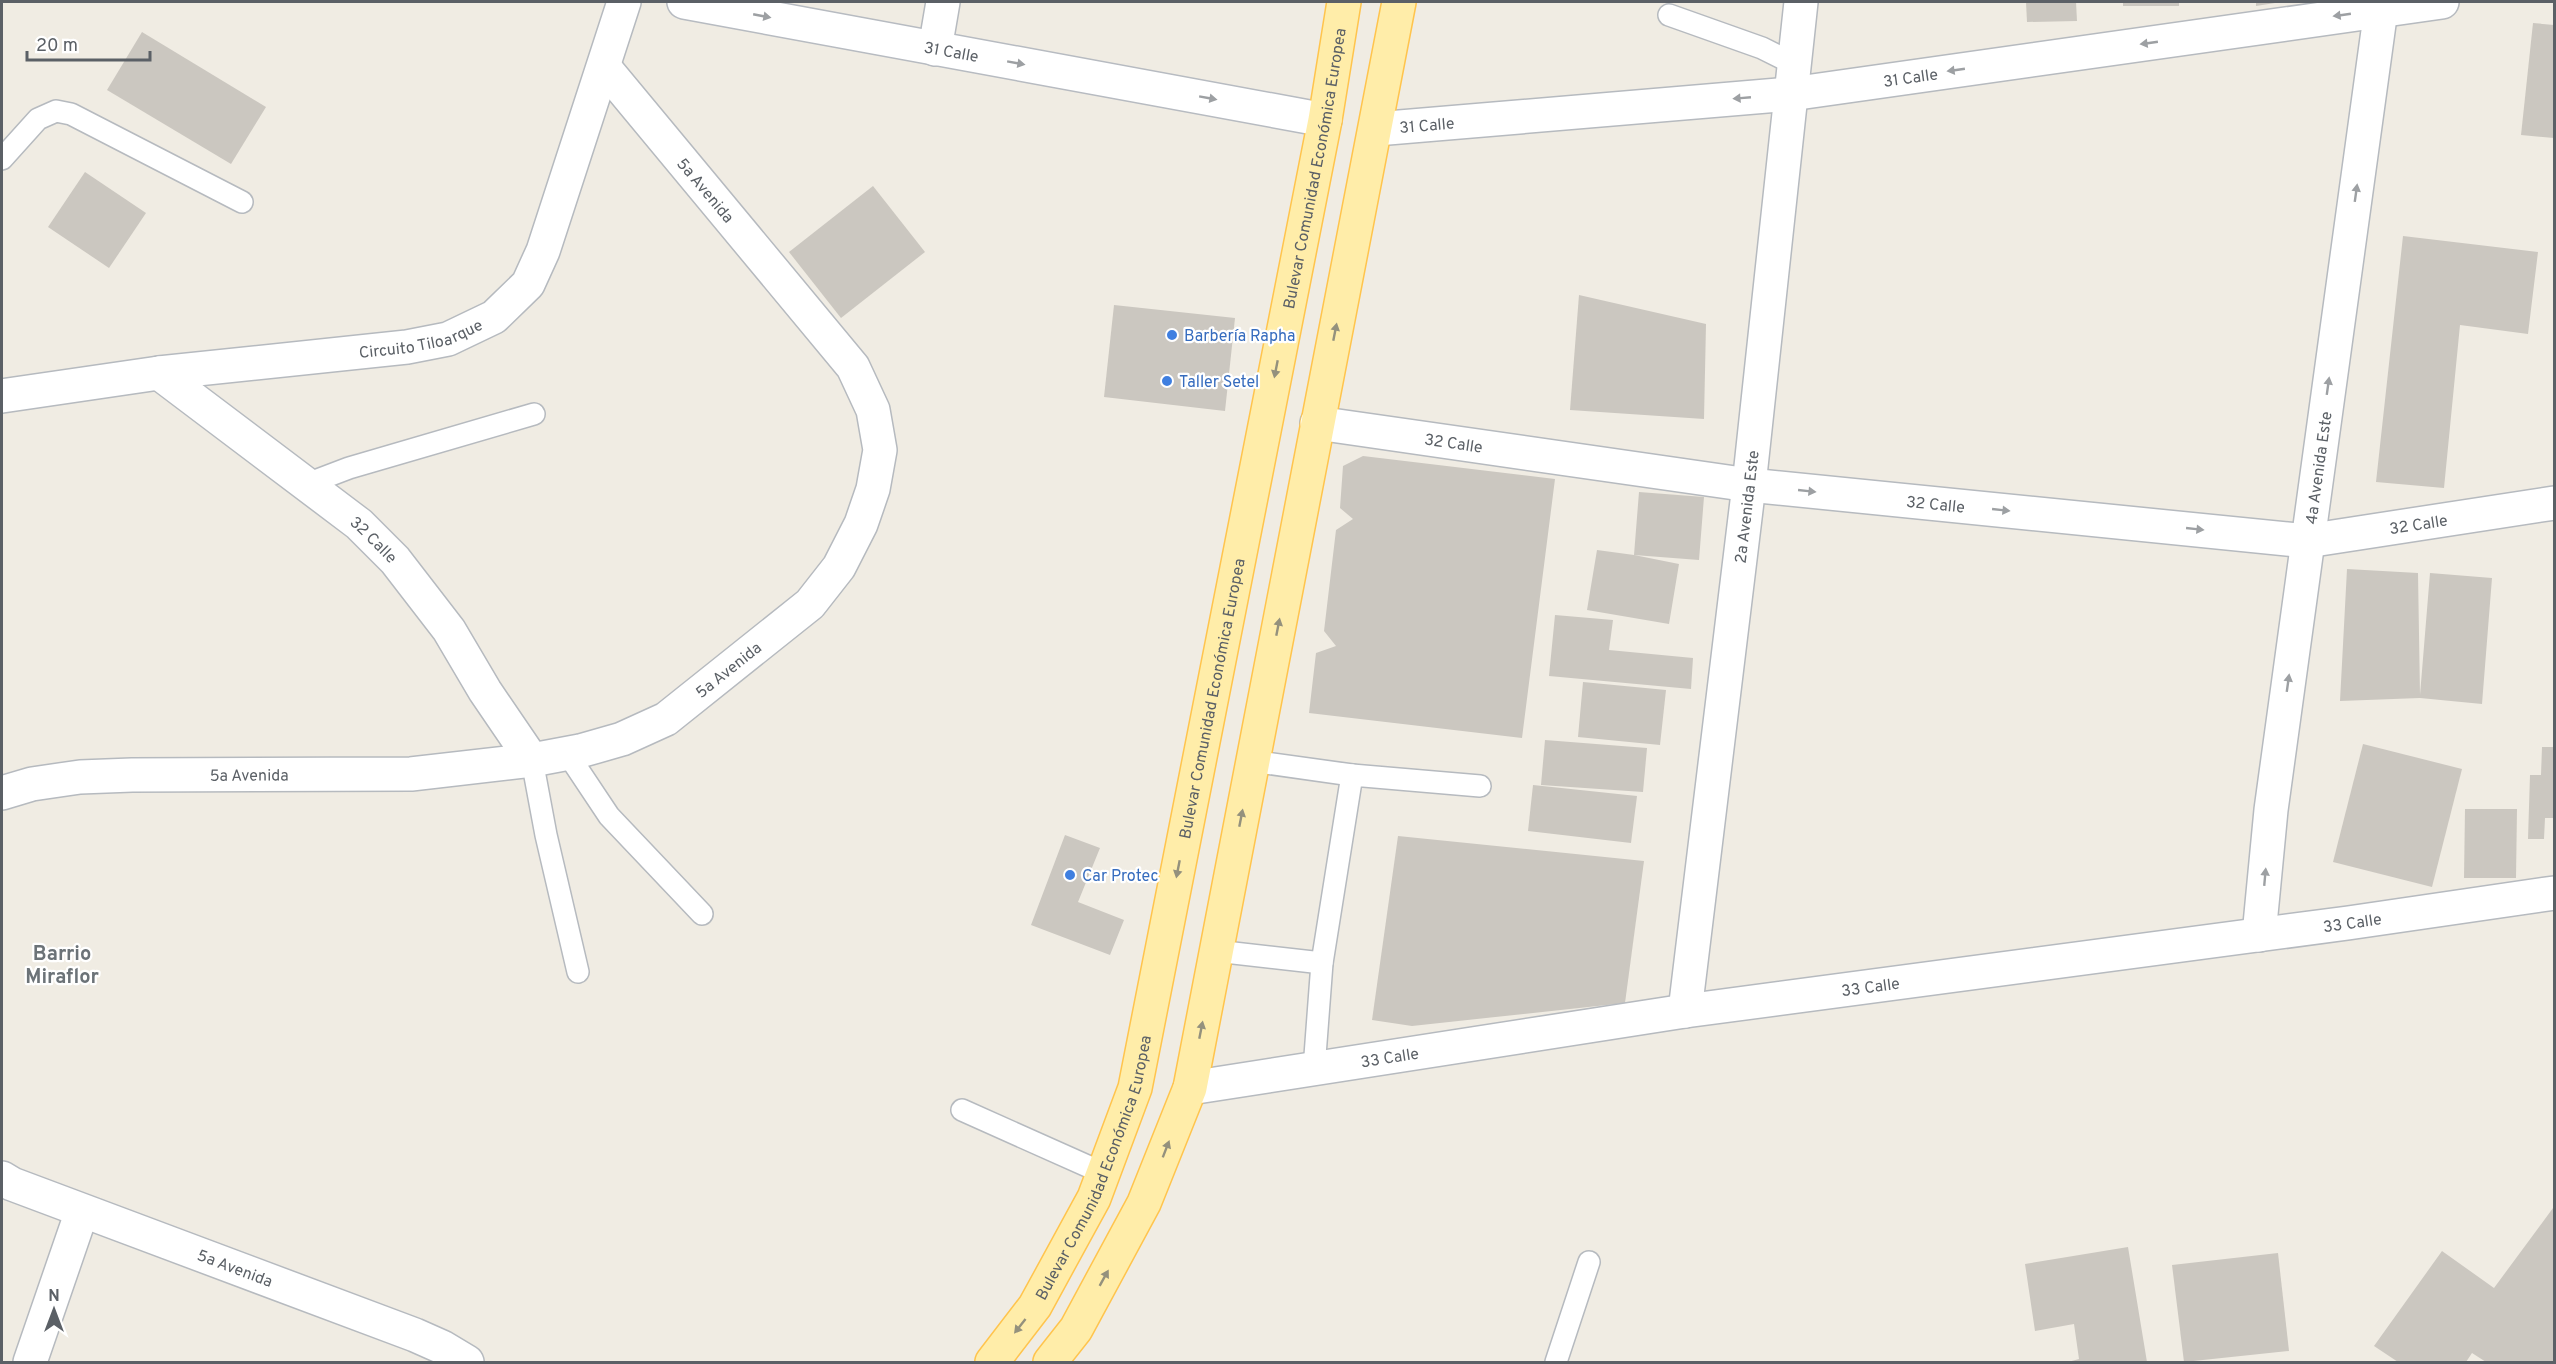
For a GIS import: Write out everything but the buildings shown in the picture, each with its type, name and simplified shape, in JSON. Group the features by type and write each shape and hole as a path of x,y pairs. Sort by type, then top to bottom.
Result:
{"main road":[{"name":"Bulevar Comunidad Económica Europea","path":"992,1362 1035,1306 1094,1198 1135,1088 1325,120 1344,2"},
{"path":"1050,1362 1076,1329 1144,1203 1190,1088 1317,423 1376,129 1398,2"}],"street":[{"name":"Circuito Tiloarque","path":"2,396 159,373 406,347 448,339 494,317 528,284 543,251 624,2"},
{"name":"31 Calle","path":"684,2 1325,120"},
{"path":"935,49 944,2"},
{"name":"2a Avenida Este","path":"1684,1011 1749,485 1801,2"},
{"name":"31 Calle","path":"1376,129 2382,6 2442,2"},
{"name":"4a Avenida Este","path":"2259,935 2271,810 2382,6"},
{"name":"5a Avenida","path":"2,794 32,784 80,777 411,774 532,760 567,753 622,739 666,719 810,604 839,567 861,524 873,489 880,450 873,410 853,367 604,67"},
{"name":"32 Calle","path":"159,373 359,524 394,560 449,630 485,691 532,760"},
{"name":"32 Calle","path":"1317,423 1749,485 2307,541 2554,503"},
{"name":"33 Calle","path":"1190,1088 1684,1011 2259,935 2554,893"},
{"name":"5a Avenida","path":"2,1178 82,1211 415,1335 467,1362"},
{"path":"30,1362 82,1211"}],"lane":[{"path":"1669,15 1762,48 1793,79"},
{"path":"2,159 38,119 56,111 71,114 242,202"},
{"path":"307,484 349,468 534,414"},
{"path":"567,753 609,816 702,915"},
{"path":"532,760 546,835 578,972"},
{"path":"1252,761 1352,775 1480,786"},
{"path":"1314,1069 1322,963 1352,775"},
{"path":"1216,951 1322,963"},
{"path":"962,1110 1103,1173"},
{"path":"1556,1362 1589,1262"}],"place":[{"name":"Barbería Rapha","path":"1172,335"},
{"name":"Taller Setel","path":"1167,381"},
{"name":"Car Protec","path":"1070,875"}],"district":[{"name":"Barrio Miraflor","path":"62,964"}]}
